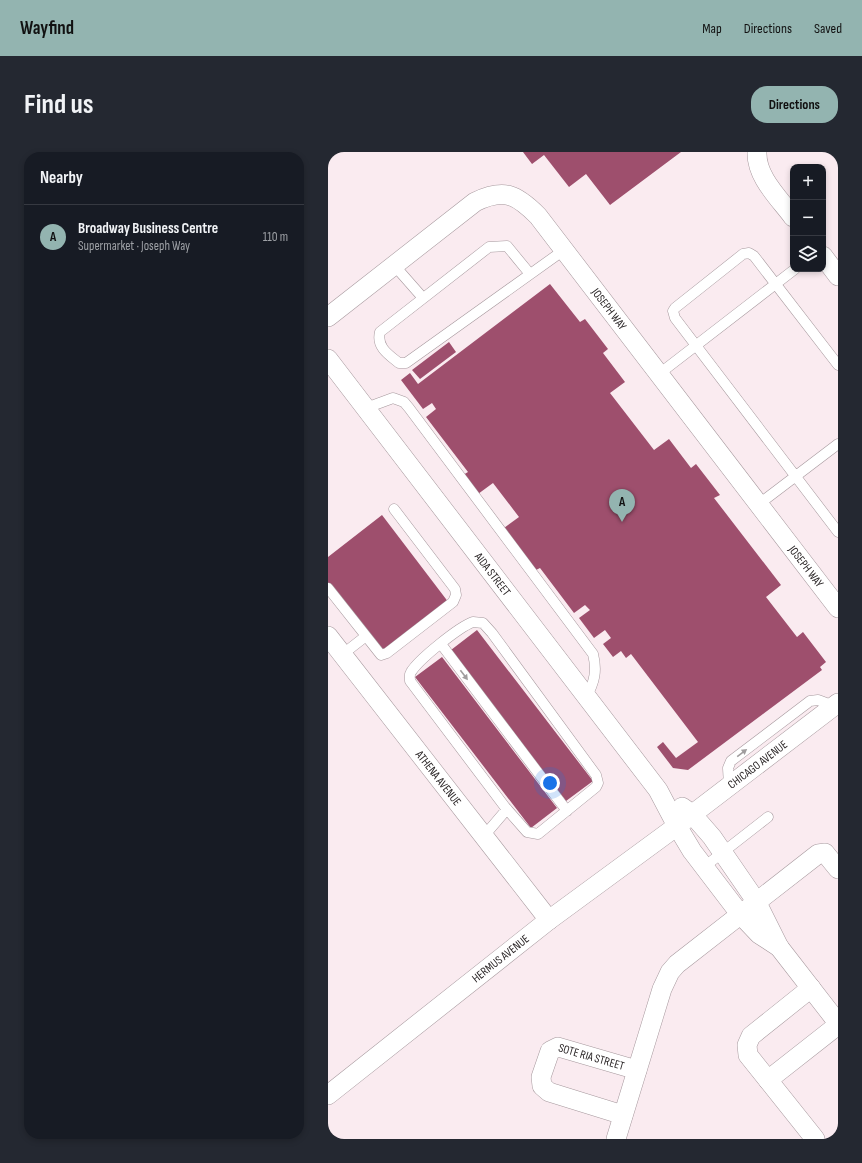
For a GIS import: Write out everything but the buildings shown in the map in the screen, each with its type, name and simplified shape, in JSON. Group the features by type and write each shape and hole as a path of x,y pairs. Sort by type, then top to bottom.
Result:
{"street":[{"path":"757,152 757,160 763,177 790,212"},
{"name":"JOSEPH WAY","path":"328,317 475,202 488,196 502,194 513,196 524,202 538,216 838,608"},
{"name":"AIDA STREET","path":"328,359 658,790 677,826"},
{"name":"ATHENA AVENUE","path":"328,636 549,920"},
{"name":"CHICAGO AVENUE","path":"677,826 836,704"},
{"name":"AIDA STREET","path":"658,790 692,814"},
{"path":"692,814 723,853 756,901 779,947 838,1024 768,1080"},
{"path":"677,826 704,867 740,914 759,934 779,947"},
{"name":"HERMUS AVENUE","path":"328,1095 549,920 677,826"},
{"name":"SOTE RIA STREET","path":"616,1139 662,989 670,972 684,956 818,854 825,853 838,869"},
{"path":"811,988 751,1036 748,1040 748,1055 815,1139"},
{"name":"SOTE RIA STREET","path":"623,1115 545,1090 540,1082 543,1070 550,1051 558,1047 637,1070"}],"lane":[{"path":"530,274 507,246 494,246 483,250 380,332 379,341 381,347 399,363 406,364 564,250"},
{"path":"838,365 754,256 749,253 743,254 673,311 675,318 838,532"},
{"path":"394,265 423,298"},
{"path":"659,374 791,272"},
{"path":"366,408 394,398 404,402 593,654 596,667 593,685 586,696"},
{"path":"759,504 838,444"},
{"path":"328,588 379,654 387,653 448,608 456,595 455,588 394,509"},
{"path":"473,622 483,623 492,633 596,775 598,782 596,787 540,833 535,834 527,832 507,809 410,681 412,671 440,644 467,624 473,622"},
{"path":"343,654 366,636"},
{"path":"440,644 567,811"},
{"path":"484,836 507,809"},
{"path":"704,867 768,817"}],"place":[{"name":"Broadway Business Centre","path":"622,522"}]}
